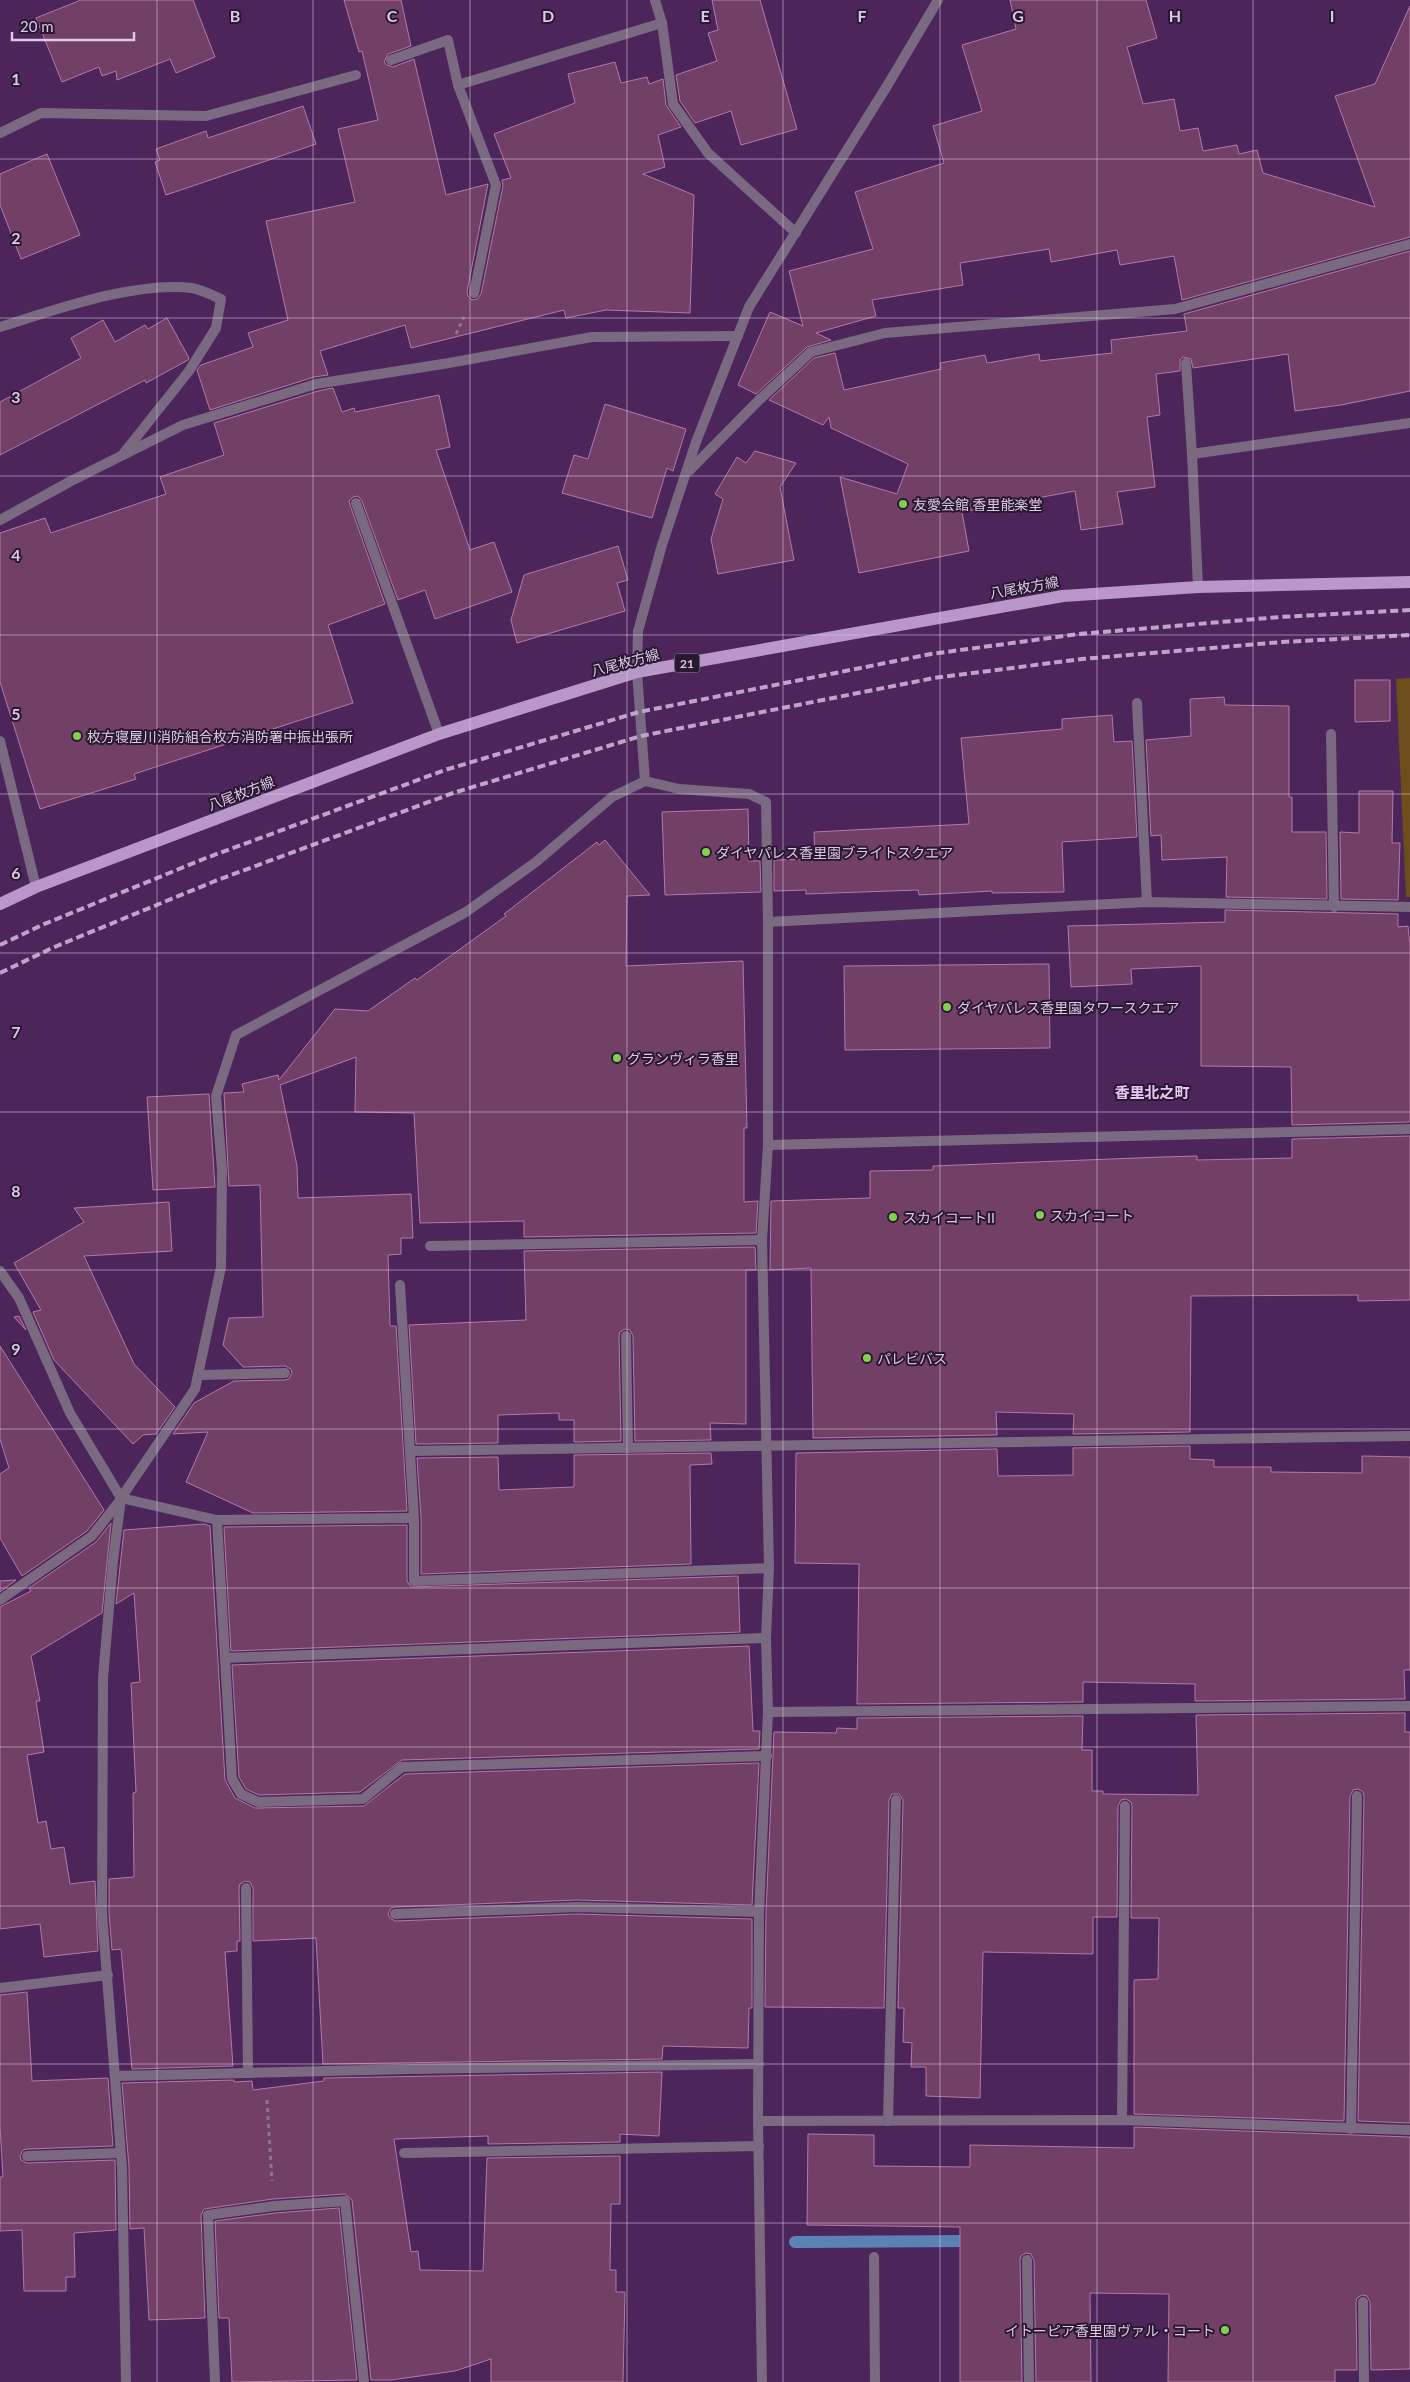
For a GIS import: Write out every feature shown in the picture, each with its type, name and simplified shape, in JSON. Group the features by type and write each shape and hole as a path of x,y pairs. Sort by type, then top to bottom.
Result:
{"main road":[{"name":"八尾枚方線","path":"0,904 36,887 439,734 637,672 1062,596 1198,587 1410,582"}],"street":[{"path":"655,0 662,24 673,104 708,153 796,233"},
{"path":"645,780 637,672 638,631 662,545 696,442 749,307 938,0"},
{"path":"458,85 662,24"},
{"path":"391,60 448,40 458,85 496,185 474,293"},
{"path":"0,133 41,113 206,116 356,75"},
{"path":"686,473 759,400 811,352 885,333 1174,309 1410,244"},
{"path":"0,327 64,307 150,288 194,288 222,299 216,328 189,371 120,457"},
{"path":"0,520 183,425 316,384 444,364 592,336 738,336"},
{"path":"1186,363 1198,587"},
{"path":"1192,454 1410,424"},
{"path":"356,503 439,734"},
{"path":"1137,703 1147,902"},
{"path":"1331,734 1334,907"},
{"path":"0,741 36,887"},
{"path":"0,1600 92,1536 121,1498 195,1389 221,1267 222,1170 216,1096 236,1034 466,912 536,862 612,797 645,780 679,789 750,794 766,802 768,1145 762,1240 769,1568 766,1638 767,1756 759,1912 758,2146 762,2382"},
{"path":"768,922 1147,902 1410,907"},
{"path":"768,1145 1410,1129"},
{"path":"430,1246 762,1240"},
{"path":"0,1271 19,1298 70,1413 121,1498 113,1561 103,1678 102,1913 116,2076 120,2153 126,2382"},
{"path":"400,1285 414,1518 414,1581 769,1568"},
{"path":"626,1336 628,1448"},
{"path":"198,1375 285,1373"},
{"path":"410,1451 1410,1436"},
{"path":"121,1498 217,1520 414,1518"},
{"path":"217,1520 232,1779 241,1794 258,1802 363,1799 402,1767 767,1756"},
{"path":"225,1658 766,1638"},
{"path":"768,1712 1410,1706"},
{"path":"1351,2128 1357,1796"},
{"path":"888,2121 896,1800"},
{"path":"1122,2120 1125,1806"},
{"path":"246,1888 248,2072"},
{"path":"395,1914 577,1907 759,1912"},
{"path":"0,1988 108,1975"},
{"path":"116,2076 248,2072 759,2064"},
{"path":"758,2122 1122,2120 1410,2130"},
{"path":"404,2154 758,2146"},
{"path":"27,2156 120,2153"},
{"path":"215,2382 208,2215 274,2206 345,2201 364,2382"},
{"path":"874,2257 875,2382"},
{"path":"1027,2260 1029,2382"},
{"path":"1362,2302 1364,2382"}],"path":[{"path":"444,364 474,293"},
{"path":"265,2072 274,2206"}],"shaded area":[{"path":"1410,678 1410,897 1406,897 1396,679"}],"building":[{"path":"81,0 193,0 215,57 176,73 170,59 117,80 116,71 102,76 99,67 62,82 36,18"},
{"path":"344,0 401,0 411,46 388,54 384,62 393,67 414,59 446,195 488,184 467,292 472,300 477,299 481,294 503,186 502,180 511,178 494,134 575,103 568,74 615,62 621,83 647,77 649,84 663,79 666,105 681,127 658,135 665,167 643,174 694,195 690,313 606,310 566,318 564,310 411,348 405,325 320,351 328,375 314,377 210,410 197,370 201,365 253,347 248,333 288,320 266,221 355,202 338,129 378,120 362,51 359,52"},
{"path":"712,0 760,0 797,129 741,145 731,111 695,123 680,101 676,75 717,61 708,33 718,30"},
{"path":"1010,0 1146,0 1157,38 1127,47 1143,104 1174,99 1180,131 1198,128 1203,151 1237,145 1239,154 1257,150 1263,173 1375,207 1335,96 1375,84 1410,6 1410,237 1182,300 1174,256 1120,265 1117,250 1051,262 1049,249 960,263 963,285 872,300 876,316 816,333 831,340 807,347 756,394 738,385 770,312 803,326 789,271 873,249 855,192 944,163 933,126 982,111 962,45 1016,29"},
{"path":"303,106 316,144 166,195 155,162 160,160 156,149 206,131 208,138"},
{"path":"47,154 80,235 21,259 0,205 0,174"},
{"path":"1410,251 1410,391 1341,405 1295,411 1288,354 1193,368 1191,359 1183,357 1180,360 1180,371 1156,374 1160,415 1147,417 1155,487 1117,492 1123,524 1081,530 1075,491 962,512 969,551 859,573 840,477 897,494 908,464 831,428 829,417 823,425 769,400 814,358 835,353 844,390 941,369 940,363 985,355 987,363 1039,354 1040,361 1112,353 1111,340 1187,331 1184,314"},
{"path":"167,318 189,358 188,360 146,383 145,380 0,455 0,402 81,358 71,338 103,320 115,342 145,325 148,329"},
{"path":"333,388 342,412 354,408 355,412 439,395 450,447 436,450 470,550 494,542 512,592 435,619 425,590 398,600 362,501 358,496 353,497 349,501 350,505 385,604 328,625 353,703 134,774 136,779 40,809 0,682 0,533 45,518 51,533 166,494 160,477 224,455 214,423"},
{"path":"605,404 686,429 673,471 667,468 652,518 562,493 574,455 588,459"},
{"path":"755,451 796,463 780,487 794,560 718,574 711,539 723,499 715,494 737,457 746,463"},
{"path":"618,546 628,580 617,583 625,611 517,643 511,620 524,575"},
{"path":"1355,680 1390,680 1390,721 1355,722"},
{"path":"1224,697 1225,705 1289,706 1289,797 1292,797 1292,832 1326,832 1327,899 1226,897 1227,857 1162,860 1161,835 1151,836 1146,740 1191,736 1190,699"},
{"path":"1112,715 1114,742 1132,741 1137,837 1062,842 1064,892 992,893 992,891 919,895 918,890 806,894 806,890 774,891 774,860 815,859 814,832 969,824 961,738 1062,729 1062,719"},
{"path":"1359,791 1393,791 1392,843 1400,843 1398,900 1341,899 1340,832 1359,833"},
{"name":"ダイヤパレス香里園ブライトスクエア","path":"748,809 749,861 760,861 761,892 665,895 662,812"},
{"path":"605,840 650,895 627,896 626,966 743,961 747,1128 744,1128 744,1202 758,1201 756,1233 524,1237 524,1221 420,1223 414,1113 355,1112 356,1057 280,1085 297,1166 298,1198 411,1194 413,1238 401,1238 401,1254 388,1255 390,1326 396,1326 407,1511 253,1513 186,1482 208,1432 173,1434 194,1403 234,1381 285,1380 289,1379 292,1373 291,1369 285,1366 243,1367 223,1345 229,1318 263,1317 260,1185 229,1186 224,1093 244,1092 242,1084 278,1075 279,1080 335,1009 368,1011 415,978 417,980 506,916 504,914 597,842 599,845"},
{"path":"1225,910 1398,914 1398,927 1408,926 1410,946 1410,1122 1292,1125 1291,1067 1201,1066 1201,966 1131,969 1132,984 1071,987 1068,926 1225,922"},
{"name":"ダイヤパレス香里園タワースクエア","path":"1049,964 1050,1048 845,1050 844,966"},
{"path":"209,1094 215,1187 153,1190 147,1097"},
{"path":"1410,1136 1410,1300 1358,1301 1358,1295 1191,1296 1190,1432 1073,1434 1074,1414 996,1412 997,1435 813,1438 811,1268 770,1270 771,1201 870,1198 870,1171 933,1170 933,1166 1162,1157 1197,1156 1197,1160 1292,1158 1292,1139"},
{"path":"169,1202 172,1251 84,1256 134,1364 175,1407 156,1434 143,1435 133,1444 54,1360 33,1312 41,1310 14,1263 84,1222 74,1208"},
{"path":"755,1247 756,1270 746,1270 746,1424 710,1423 711,1440 635,1441 633,1336 630,1330 625,1329 620,1332 619,1336 621,1441 574,1442 574,1420 559,1420 559,1413 498,1415 498,1443 416,1444 409,1325 526,1320 524,1251"},
{"path":"19,1316 26,1330 14,1317"},
{"path":"0,1346 104,1510 87,1531 22,1576 0,1538 0,1474 9,1468 0,1439"},
{"path":"1190,1446 1190,1459 1214,1460 1214,1467 1271,1467 1271,1472 1362,1473 1362,1456 1410,1457 1410,1670 1404,1670 1405,1699 1195,1701 1195,1684 1083,1682 1083,1702 857,1704 859,1564 795,1563 796,1453 997,1449 998,1476 1073,1475 1073,1448"},
{"path":"711,1453 712,1464 690,1465 691,1564 421,1574 421,1518 417,1458 498,1457 499,1490 574,1487 574,1455"},
{"path":"111,1523 102,1613 31,1656 40,1701 36,1701 44,1752 27,1755 38,1823 46,1821 51,1849 64,1847 70,1884 95,1881 98,1951 44,1957 40,1924 0,1929 0,1607 31,1591 29,1588 96,1542"},
{"path":"204,1524 210,1526 225,1780 235,1798 255,1808 364,1806 405,1774 759,1763 752,1905 577,1900 395,1907 391,1908 388,1914 395,1921 577,1914 752,1919 752,2008 749,2008 748,2048 663,2046 662,2059 323,2064 316,1938 253,1941 253,1888 250,1882 245,1881 240,1884 239,1888 240,1941 237,1941 237,1951 225,1952 233,2066 132,2069 121,1949 112,1950 109,1913 109,1879 134,1877 133,1793 136,1792 131,1683 140,1682 134,1593 116,1604 124,1530"},
{"path":"407,1525 407,1581 411,1587 738,1576 740,1632 231,1651 224,1527"},
{"path":"16,1580 0,1592 0,1581"},
{"path":"749,1646 753,1731 760,1731 759,1749 402,1760 360,1792 259,1795 246,1789 239,1777 232,1665"},
{"path":"1405,1713 1405,1732 1410,1732 1410,2123 1358,2121 1364,1796 1363,1792 1358,1789 1353,1790 1350,1796 1344,2121 1134,2114 1134,1980 1158,1979 1159,1918 1131,1918 1132,1806 1131,1802 1126,1799 1121,1800 1118,1806 1117,1917 1093,1917 1093,1954 983,1952 980,2098 926,2096 926,2067 911,2067 912,2043 903,2042 904,2008 898,2008 903,1800 899,1794 892,1794 889,1800 884,2008 765,2007 766,1912 774,1732 836,1733 837,1728 857,1729 857,1718 1083,1716 1082,1750 1092,1750 1092,1791 1103,1791 1103,1794 1198,1795 1196,1715"},
{"path":"27,1992 32,2081 108,2078 113,2146 27,2149 23,2150 20,2156 21,2160 27,2163 115,2160 116,2230 74,2233 75,2277 66,2277 66,2291 24,2291 22,2230 0,2231 0,2177 3,2177 0,2127 0,1995"},
{"path":"662,2072 659,2136 620,2134 620,2142 488,2144 488,2136 394,2139 411,2252 418,2251 420,2270 483,2271 487,2158 620,2156 620,2204 611,2204 610,2270 616,2270 616,2292 625,2292 623,2382 491,2382 491,2359 455,2371 391,2380 371,2380 352,2200 345,2194 273,2199 204,2209 201,2215 205,2318 149,2320 144,2228 130,2229 129,2167 122,2083 234,2080 234,2082 252,2081 253,2090 324,2081 324,2078"},
{"path":"1134,2127 1410,2137 1410,2369 1371,2370 1370,2302 1367,2296 1362,2295 1357,2298 1356,2302 1357,2370 1335,2370 1335,2382 1168,2382 1169,2294 1090,2293 1091,2382 1036,2382 1034,2260 1031,2254 1026,2253 1021,2256 1020,2260 1022,2382 960,2382 960,2227 807,2225 808,2134 874,2135 874,2166 970,2167 970,2145 1134,2148"},
{"path":"339,2208 357,2380 232,2382 229,2318 219,2318 215,2221 275,2213"}],"waterway":[{"path":"795,2242 977,2241"}],"railway":[{"path":"0,945 42,925 206,858 445,770 639,712 931,654 1079,634 1280,617 1410,610"},
{"path":"0,973 52,948 215,881 453,793 641,736 934,678 1082,659 1282,642 1410,635"}],"place":[{"name":"友愛会館 香里能楽堂","path":"903,504"},
{"name":"枚方寝屋川消防組合枚方消防署中振出張所","path":"77,736"},
{"name":"ダイヤパレス香里園ブライトスクエア","path":"706,852"},
{"name":"ダイヤパレス香里園タワースクエア","path":"947,1007"},
{"name":"グランヴィラ香里","path":"617,1058"},
{"name":"スカイコート","path":"1040,1215"},
{"name":"スカイコートII","path":"893,1217"},
{"name":"パレビバス","path":"867,1358"},
{"name":"イトーピア香里園ヴァル・コート","path":"1225,2330"}],"district":[{"name":"香里北之町","path":"1152,1092"}]}
